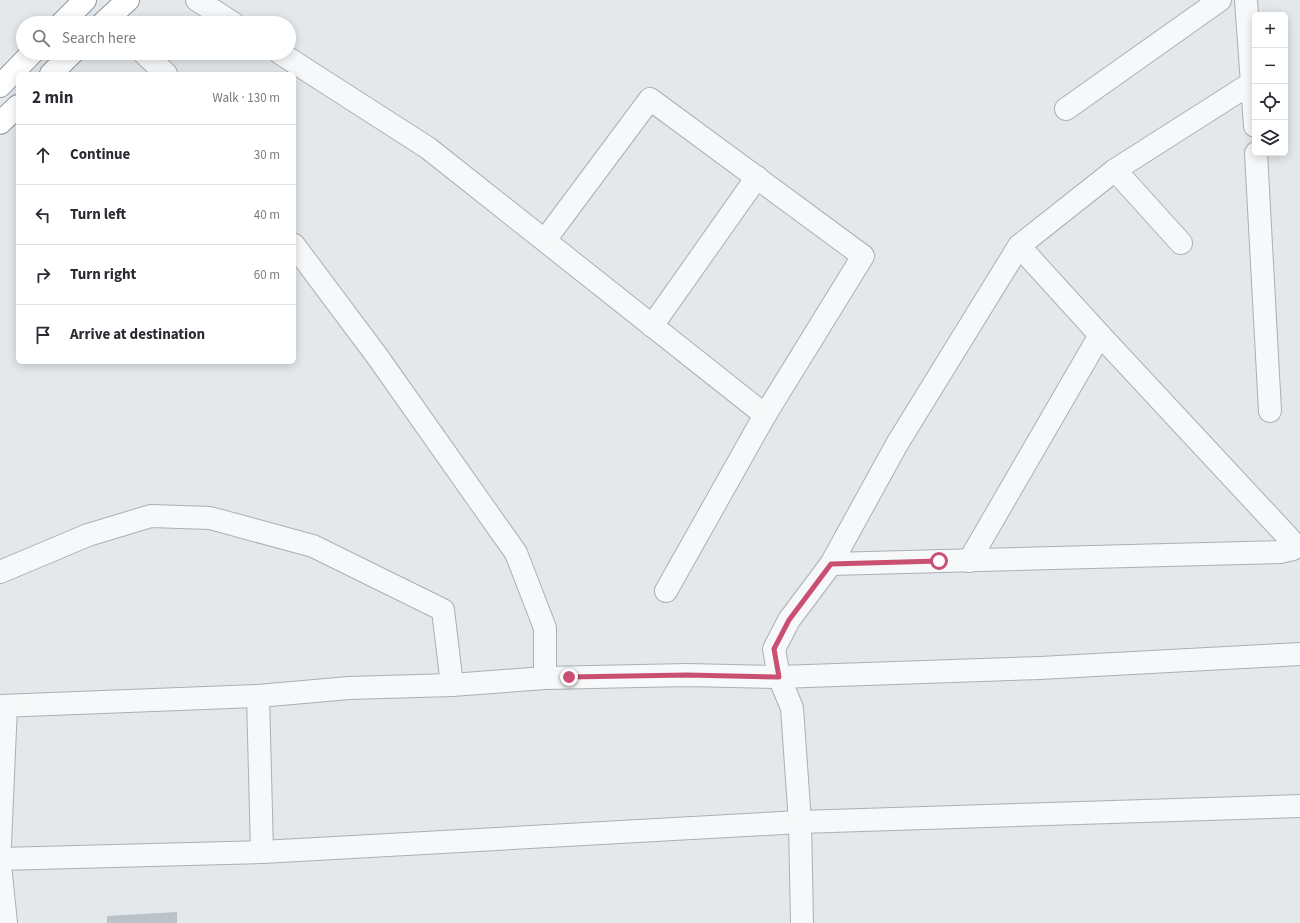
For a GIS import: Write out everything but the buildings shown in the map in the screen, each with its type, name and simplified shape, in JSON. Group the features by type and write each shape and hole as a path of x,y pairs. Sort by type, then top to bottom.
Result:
{"highway":[{"path":"69,16 85,0"},
{"path":"114,16 128,0"},
{"path":"0,86 25,60"},
{"path":"53,72 65,60"},
{"path":"0,123 16,108"}],"street":[{"path":"197,0 222,16"},
{"path":"1066,109 1220,0"},
{"path":"1246,0 1252,70"},
{"path":"151,60 164,72"},
{"path":"291,60 428,148 765,415"},
{"path":"802,923 800,822 792,708 779,677 774,649 789,620 831,564 897,444 1019,246 1115,170 1252,83"},
{"path":"1253,84 1255,120"},
{"path":"545,240 650,98 863,256 765,415 666,591"},
{"path":"1256,156 1270,411"},
{"path":"1115,170 1181,243"},
{"path":"652,326 757,177"},
{"path":"831,564 1280,552 1293,549 1293,543 1288,536 1019,246"},
{"path":"296,248 377,356 516,553 545,628 545,678"},
{"path":"969,561 1100,335"},
{"path":"0,572 88,535 152,516 210,518 313,546 443,610 452,685"},
{"path":"0,844 3,706 258,696 349,688 452,685 545,678 687,675 779,677 1040,668 1300,654"},
{"path":"258,696 262,852"},
{"path":"0,859 262,852 800,822 1300,806"},
{"path":"0,865 6,923"}],"route":[{"path":"569,677 687,675 779,677 774,649 789,620 831,564 939,561"}]}
